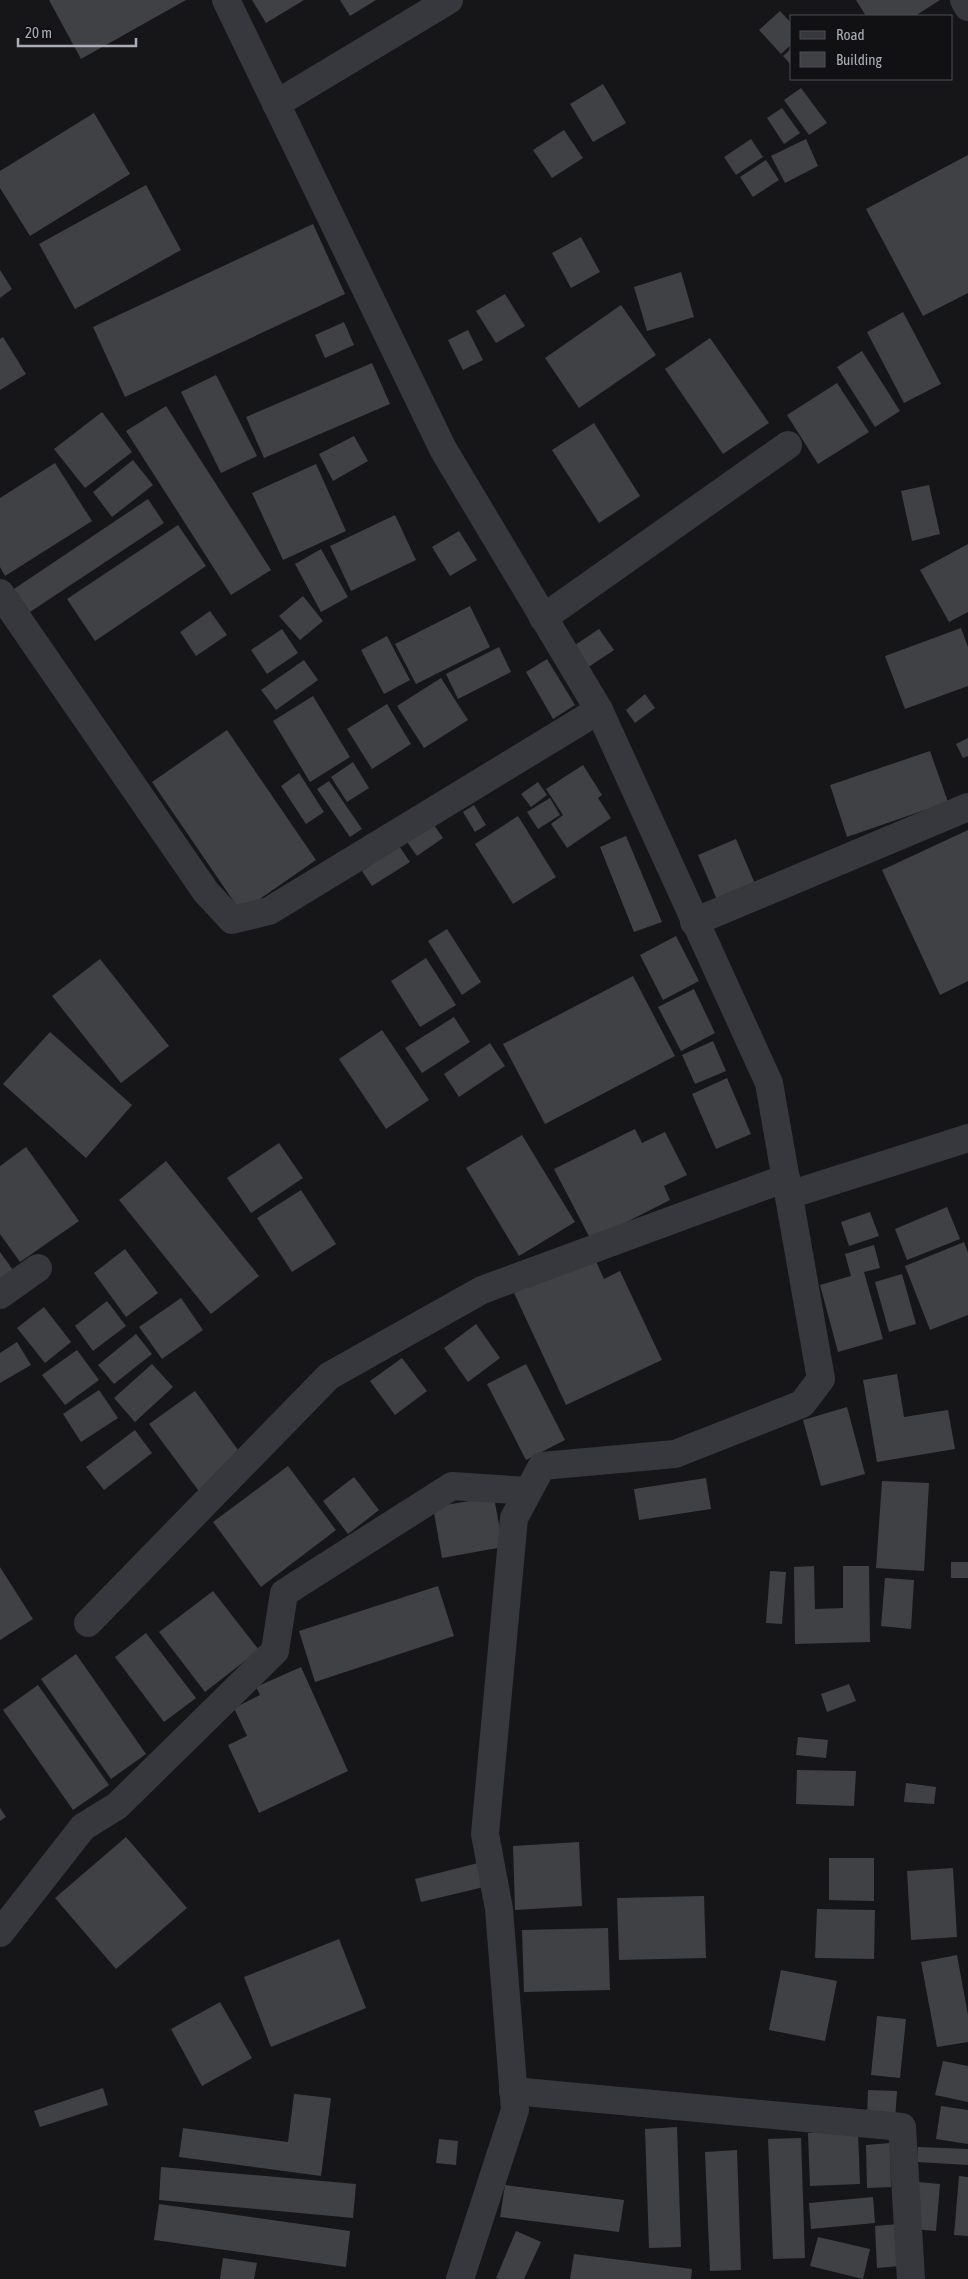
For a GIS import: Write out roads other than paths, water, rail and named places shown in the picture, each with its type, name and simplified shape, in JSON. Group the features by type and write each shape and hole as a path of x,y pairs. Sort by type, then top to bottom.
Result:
{"street":[{"path":"226,0 443,449 598,710 769,1083 821,1379 802,1404 674,1454 542,1466 514,1518 485,1834 499,1909 515,2110 460,2279"},
{"path":"276,104 449,0"},
{"path":"964,0 968,7"},
{"path":"543,618 788,445"},
{"path":"0,593 206,892 232,920 269,911 598,710"},
{"path":"694,922 968,807"},
{"path":"88,1623 329,1376 482,1290 788,1186 968,1138"},
{"path":"0,1295 38,1268"},
{"path":"0,1933 83,1827 117,1806 275,1651 284,1593 452,1486 528,1491"},
{"path":"513,2090 902,2127 911,2279"}]}
